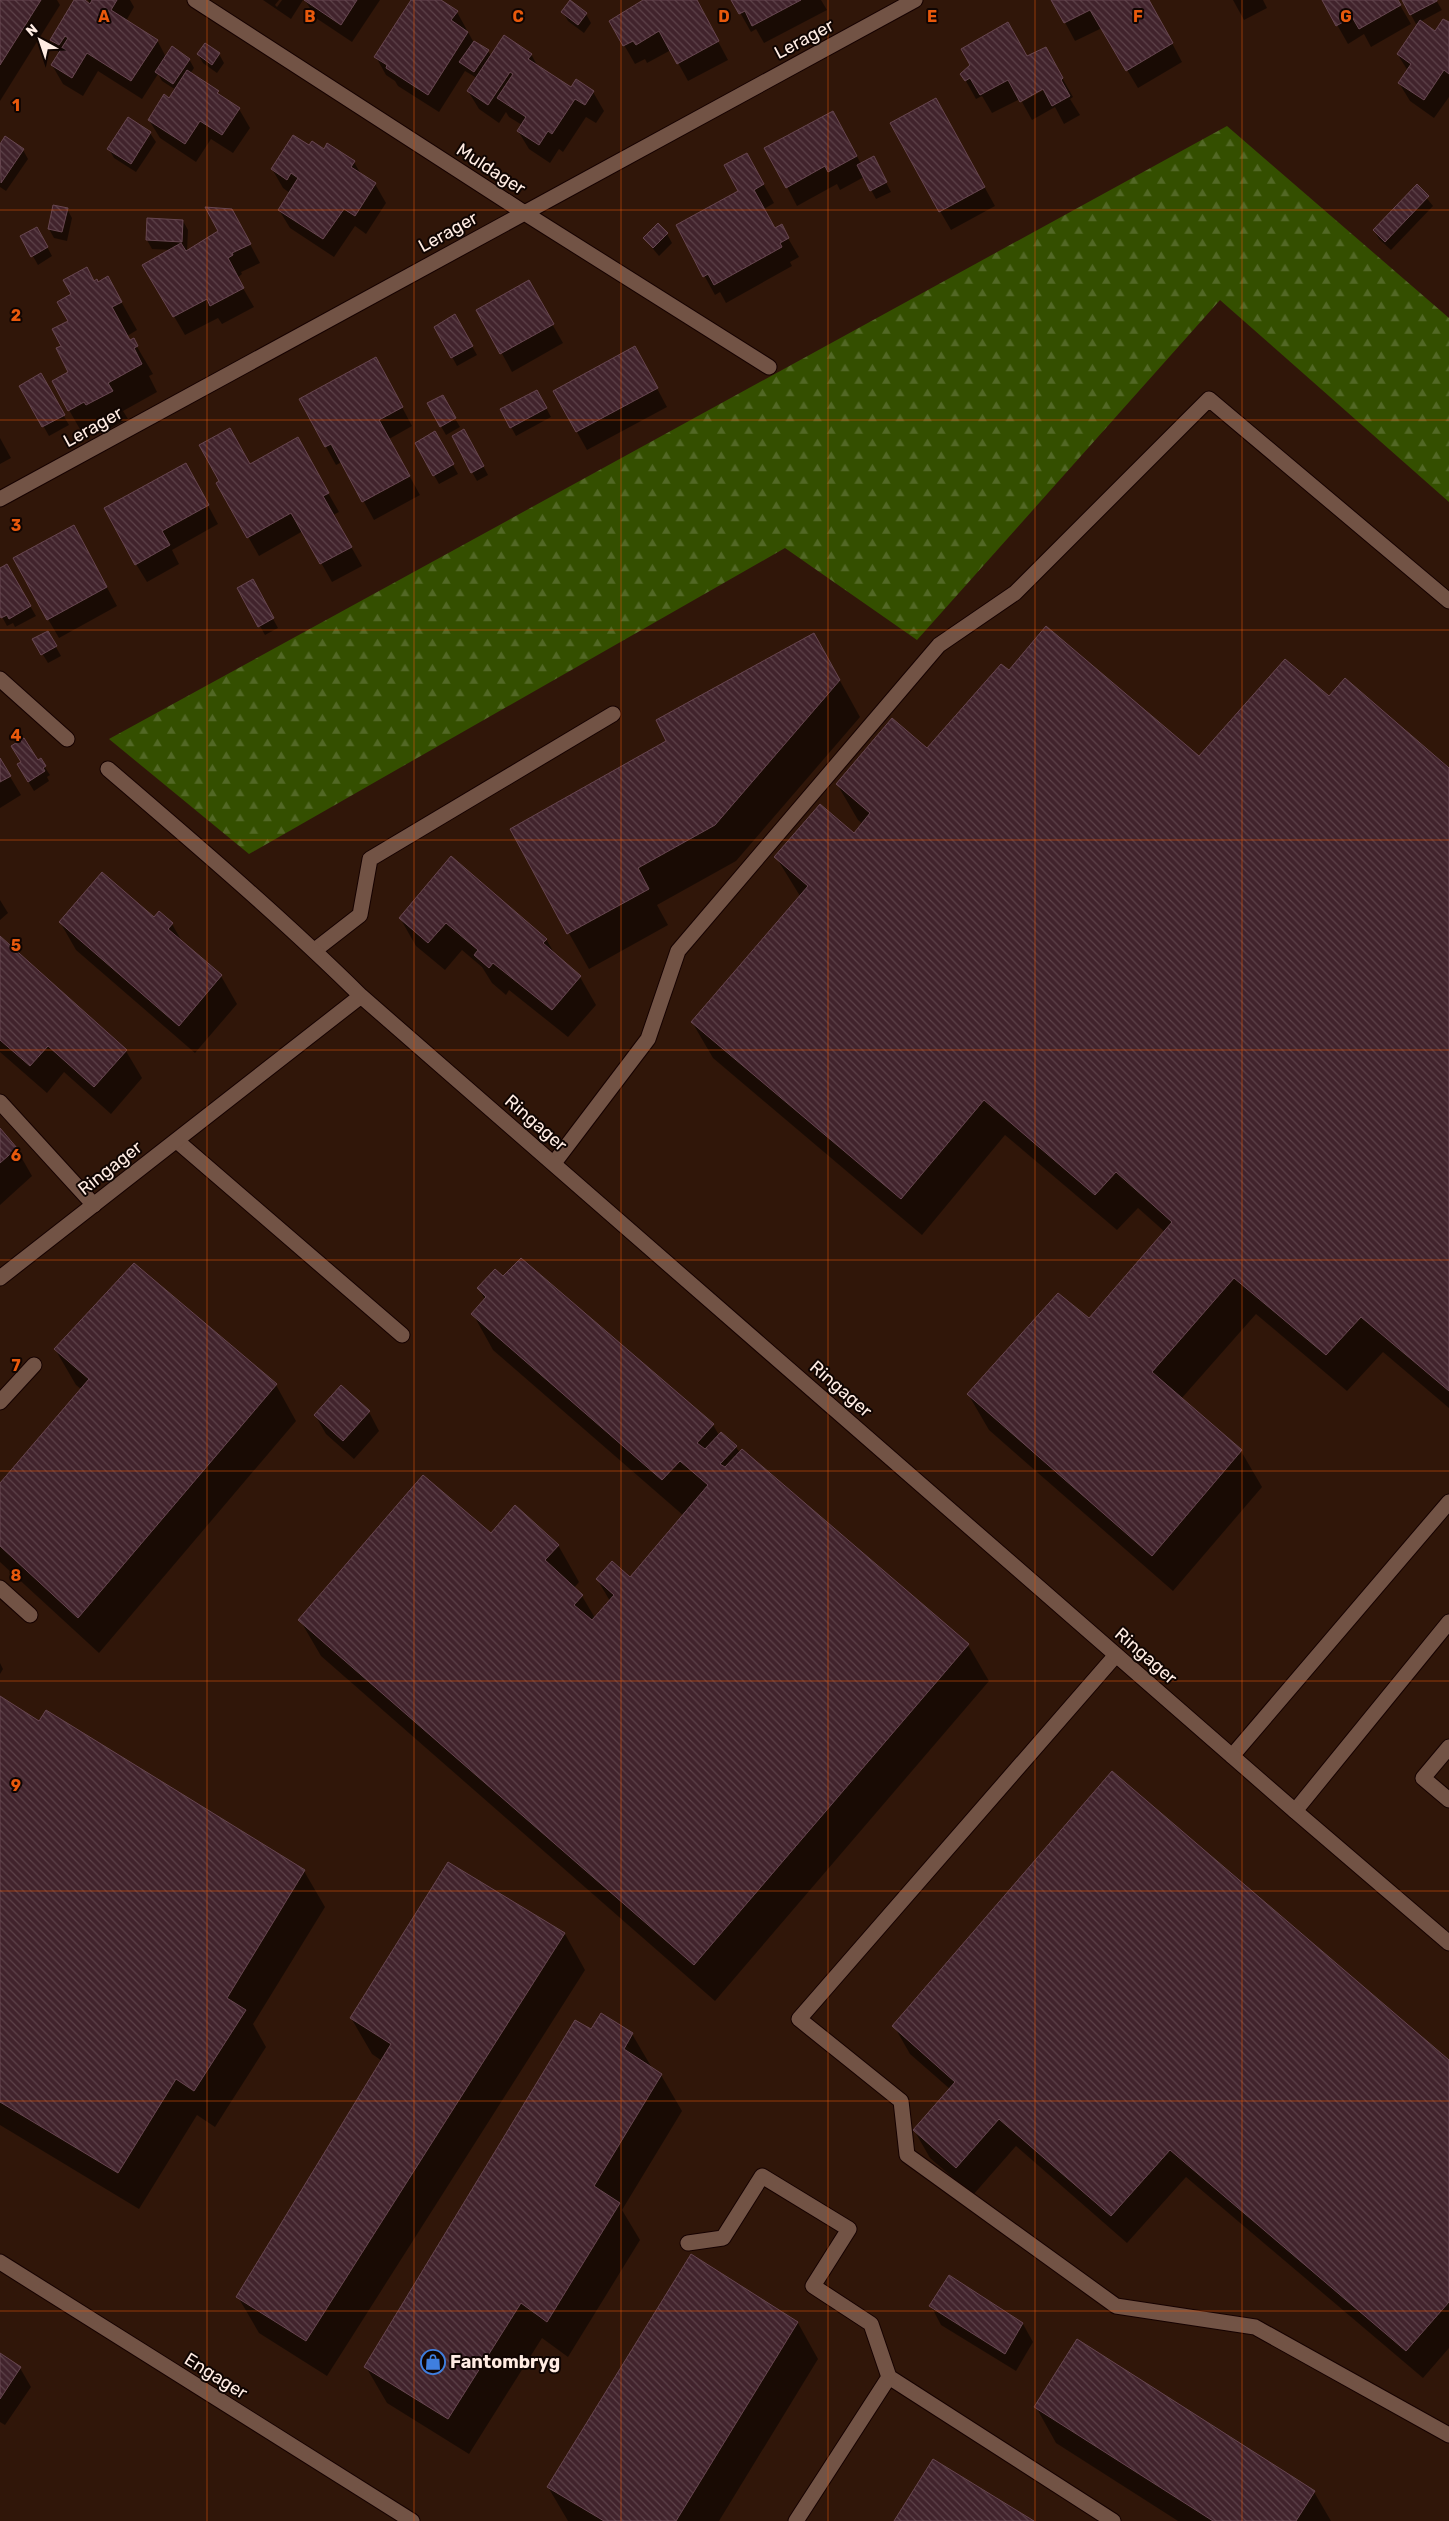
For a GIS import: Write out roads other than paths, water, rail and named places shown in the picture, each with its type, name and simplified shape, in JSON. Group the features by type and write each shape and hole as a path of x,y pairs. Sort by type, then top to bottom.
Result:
{"street":[{"name":"Muldager","path":"195,0 523,212 768,367"},
{"name":"Lerager","path":"0,499 523,212 915,0"},
{"path":"554,1164 648,1039 678,952 939,645 1016,593 1209,399 1449,602"},
{"path":"0,679 67,739"},
{"path":"315,950 360,915 370,859 613,714"},
{"name":"Ringager","path":"108,769 315,950 361,996 1295,1812 1449,1943"},
{"name":"Ringager","path":"0,1278 361,996"},
{"path":"0,1102 94,1205"},
{"path":"177,1141 402,1335"},
{"path":"0,1402 34,1365"},
{"path":"1232,1756 1449,1502"},
{"path":"0,1588 30,1615"},
{"path":"1295,1812 1449,1622"},
{"path":"1116,1655 799,2019 902,2101 907,2155 1116,2306 1255,2326 1449,2435"},
{"path":"1449,1747 1423,1778 1449,1800"},
{"path":"688,2243 723,2238 762,2176 849,2229 813,2286 871,2324 888,2377 1113,2521"},
{"name":"Engager","path":"0,2262 412,2521"},
{"path":"796,2521 888,2377"}],"place":[{"name":"Fantombryg","path":"433,2362"}]}
